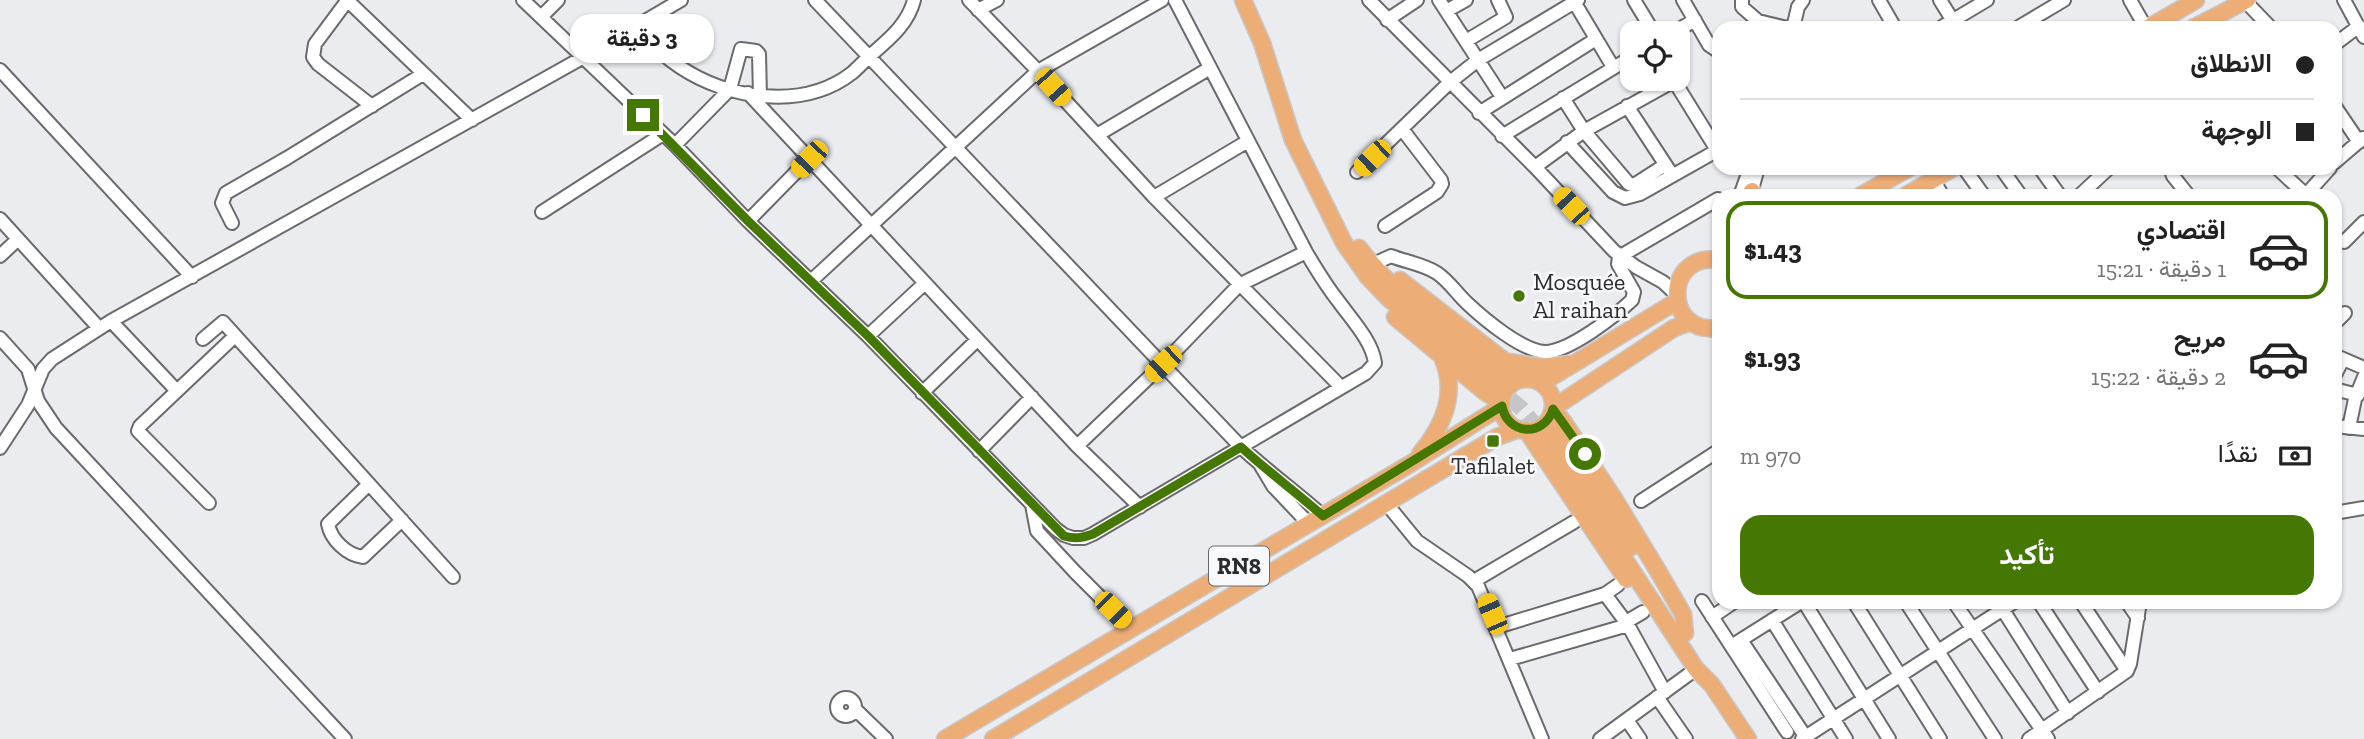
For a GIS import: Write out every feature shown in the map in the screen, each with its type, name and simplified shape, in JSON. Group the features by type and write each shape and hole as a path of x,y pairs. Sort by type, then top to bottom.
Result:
{"main road":[{"path":"1243,0 1262,43 1293,140 1337,232 1355,250 1368,277 1389,299 1497,379"},
{"path":"2159,21 2196,0"},
{"path":"2207,21 2246,1"},
{"path":"1872,189 1897,175"},
{"path":"1917,189 1941,175"},
{"path":"1355,250 1380,261 1408,287 1501,359 1551,393 1553,408 1596,470 1683,614 1682,637 1696,669 1712,685 1748,739"},
{"path":"1355,250 1358,276 1378,300 1442,357 1502,404"},
{"path":"1712,257 1694,264 1684,272 1678,283 1676,298 1681,312 1691,322 1712,329"},
{"path":"1676,298 1582,361 1535,381 1517,381 1508,388 1502,404 1506,419 1522,430 1657,623 1682,637"},
{"path":"1522,430 1536,429 1545,423 1553,408 1674,328 1691,322"},
{"path":"1410,464 1432,439 1446,413 1450,388 1442,357"},
{"path":"1501,359 1542,367 1582,361"},
{"name":"RN8","path":"945,739 1410,464 1502,404"},
{"name":"RN8","path":"993,739 1497,437 1522,430"},
{"path":"1551,437 1682,637 1706,667 1712,685"}],"street":[{"path":"372,106 318,64 313,57 312,48 347,0 472,120"},
{"path":"523,0 675,145 748,221 868,336 1032,505 1064,536 1073,538 1084,538 1093,534 1140,507 1371,369 1375,363 1374,355 1351,317 1321,278 1306,252 1175,0"},
{"path":"541,17 558,0"},
{"path":"815,0 1241,447 1323,516"},
{"path":"637,26 649,41 678,66 694,75 730,89 771,99 813,92 851,74 901,25 911,12 914,0"},
{"path":"973,5 997,0"},
{"path":"811,281 1038,71 1162,0"},
{"path":"1369,0 1620,256 1653,275 1676,298"},
{"path":"1387,20 1417,0"},
{"path":"1465,0 1443,5 1502,97"},
{"path":"1466,41 1506,17 1498,0"},
{"path":"1634,0 1647,21"},
{"path":"1742,0 1742,7 1754,19 1761,21"},
{"path":"1879,0 1891,21"},
{"path":"1940,0 1953,21 1987,0"},
{"path":"2029,21 2064,0"},
{"path":"2130,0 2143,21"},
{"path":"2342,41 2361,32 2344,0"},
{"path":"1357,172 1449,83 1478,60 1575,1 1614,67"},
{"path":"2246,1 2265,21"},
{"path":"0,448 35,391 43,369 52,359 105,325 582,58 672,2"},
{"path":"1689,2 1695,20 1712,48"},
{"path":"1795,21 1799,2"},
{"path":"973,5 1154,197 1341,387"},
{"path":"1690,23 1695,20"},
{"path":"1479,113 1596,39"},
{"path":"675,145 730,89 740,51 756,51 760,56 754,94 809,159 872,223 977,340 1077,446 1140,507"},
{"path":"1502,136 1620,64"},
{"path":"1097,135 1210,68"},
{"path":"0,70 192,276"},
{"path":"232,223 222,203 226,192 423,74"},
{"path":"1535,167 1584,131 1654,91"},
{"path":"1681,91 1712,140"},
{"path":"1563,98 1584,131 1629,184 1634,185 1712,152"},
{"path":"1627,106 1669,170"},
{"path":"2342,116 2362,140 2342,155"},
{"path":"1385,226 1437,191 1442,184 1402,129"},
{"path":"542,212 663,134"},
{"path":"1154,197 1248,141"},
{"path":"1567,142 1614,192 1622,197 1635,197 1669,170"},
{"path":"748,221 809,159"},
{"path":"2086,189 2102,175"},
{"path":"2173,175 2183,189"},
{"path":"2285,175 2300,189"},
{"path":"2311,189 2323,175"},
{"path":"1933,180 1939,189"},
{"path":"1380,261 1391,256 1434,272 1494,326 1528,347 1546,352 1563,347 1632,300 1634,292 1617,262 1620,256 1712,202"},
{"path":"0,219 105,325 177,391"},
{"path":"2344,242 2364,222"},
{"path":"0,256 18,239"},
{"path":"1077,446 1163,364 1239,285 1306,252"},
{"path":"1653,275 1684,272"},
{"path":"868,336 925,283"},
{"path":"2342,316 2345,313"},
{"path":"203,339 223,322 453,577"},
{"path":"209,503 138,431 140,426 235,336"},
{"path":"0,338 28,369 46,416 56,428 345,739"},
{"path":"922,393 977,340"},
{"path":"2342,358 2364,368"},
{"path":"2349,428 2364,377"},
{"path":"2342,391 2358,395"},
{"path":"979,451 1032,397"},
{"path":"2342,427 2364,429"},
{"path":"1641,501 1712,455"},
{"path":"1261,465 1273,486 1309,524"},
{"path":"369,484 328,524 330,533 351,556 363,557 402,520"},
{"path":"1386,503 1416,541 1474,581 1482,593 1542,739"},
{"path":"1032,505 1037,531 1132,629"},
{"path":"2342,512 2364,508"},
{"path":"1474,581 1574,522"},
{"path":"1497,627 1605,594 1618,585"},
{"path":"1605,594 1627,624 1686,739"},
{"path":"1702,601 1712,617 1737,643 1805,738 1902,676 1998,609"},
{"path":"1712,617 1724,609"},
{"path":"1737,643 1790,609"},
{"path":"1806,609 1889,739"},
{"path":"1859,609 1940,739"},
{"path":"1911,609 1995,739"},
{"path":"1959,609 2045,735"},
{"path":"2008,609 2068,713"},
{"path":"2044,609 2098,692"},
{"path":"2086,609 2127,671"},
{"path":"2132,609 2138,618"},
{"path":"2029,739 2045,735 2068,713 2127,671 2139,609"},
{"path":"1510,659 1627,624 1643,612"},
{"path":"1772,620 1846,739"},
{"path":"1737,643 1787,732"},
{"path":"1600,739 1696,669"},
{"path":"875,739 853,712 886,739"},
{"path":"1627,720 1640,739"}],"tunnel":[{"path":"1492,383 1522,409 1547,440"}],"place":[{"name":"Mosquée Al raihan","path":"1519,296"},
{"name":"Tafilalet","path":"1493,441"}],"route":[{"path":"643,115 868,336 1064,536 1084,538 1093,534 1241,447 1323,516 1502,406 1510,424 1525,430 1541,427 1553,409 1585,454"}]}
